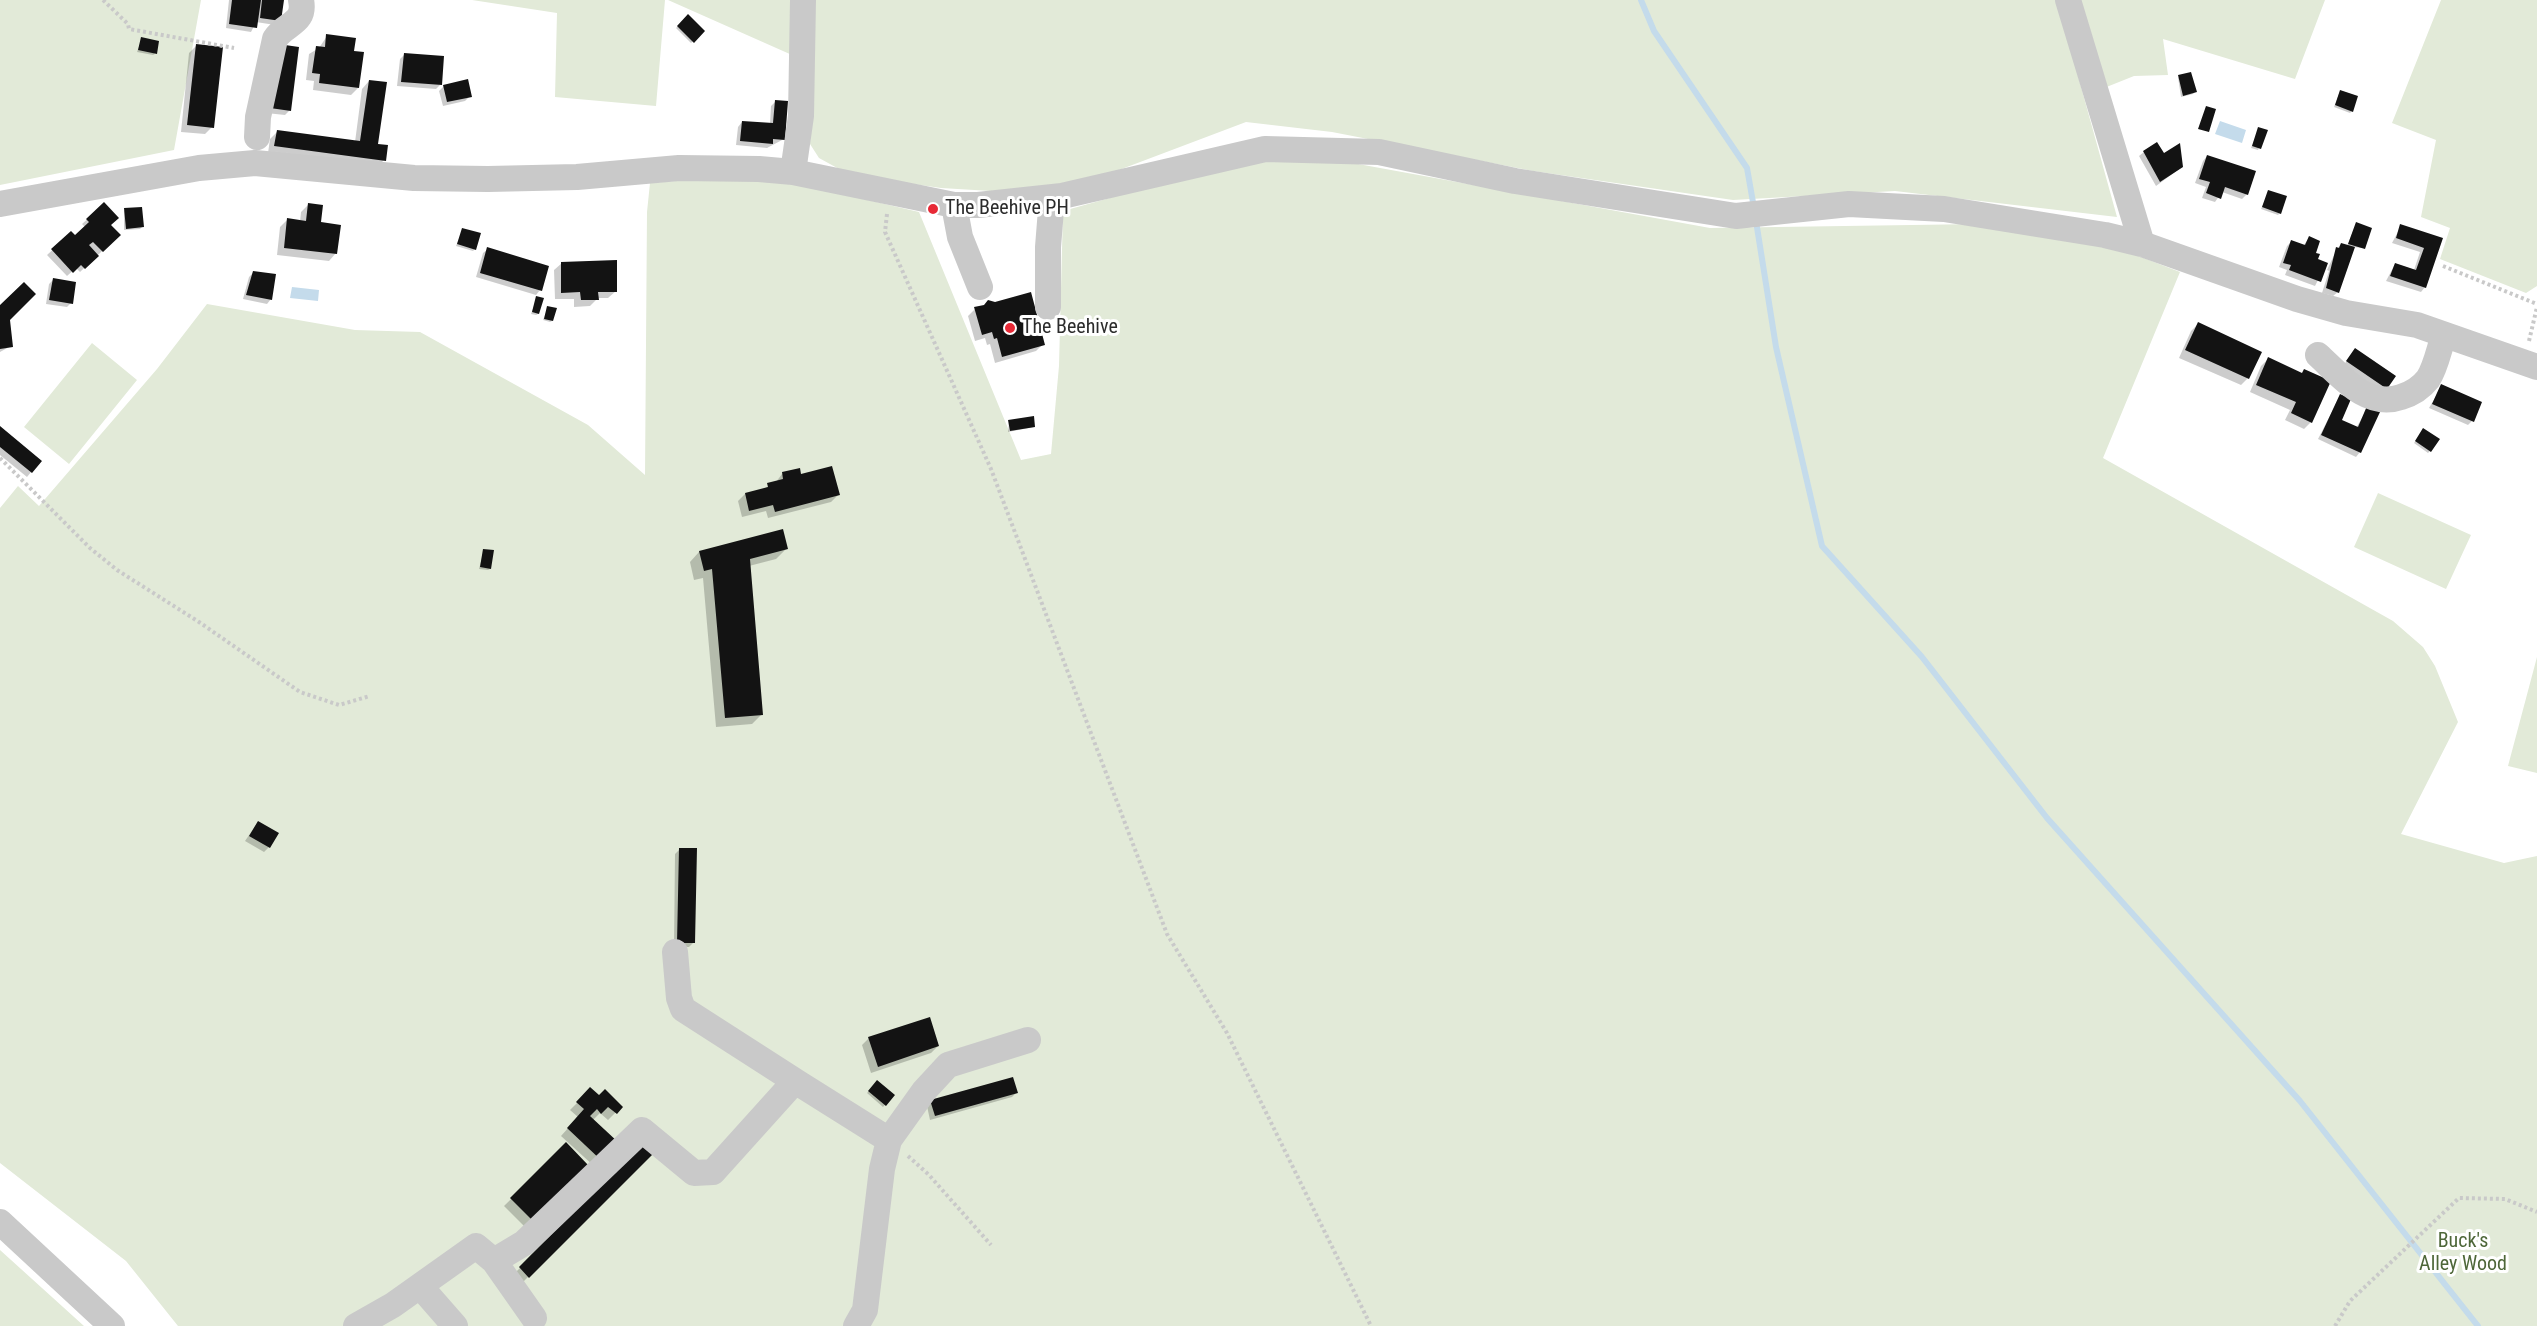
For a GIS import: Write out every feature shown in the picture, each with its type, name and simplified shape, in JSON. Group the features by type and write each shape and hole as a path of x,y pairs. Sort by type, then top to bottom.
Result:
{"street":[{"path":"257,137 258,117 275,39 282,30 299,19 302,10 301,0"},
{"path":"793,172 801,116 803,0"},
{"path":"2068,0 2142,244"},
{"path":"0,204 199,168 255,162 414,178 577,177 679,168 793,172 954,205 978,205 1052,197 1265,149 1379,152 1515,181 1736,216 1849,204 1944,209 2105,235 2142,244 2346,313 2416,325 2531,365"},
{"path":"1048,307 1048,247 1052,197"},
{"path":"954,205 960,237 980,287"},
{"path":"2318,355 2350,385 2373,399 2388,402 2412,393 2428,379 2444,335"},
{"path":"675,952 679,998 683,1009 889,1140"},
{"path":"856,1326 865,1310 882,1169 889,1140 924,1091 948,1065 1028,1041"},
{"path":"494,1261 524,1242 642,1130 694,1173 707,1175 713,1172 795,1081"},
{"path":"0,1222 112,1326"},
{"path":"356,1326 393,1305 476,1246 494,1261 534,1318"},
{"path":"420,1286 455,1326"}],"path":[{"path":"103,0 128,24 129,29 234,48"},
{"path":"889,192 885,232 991,469 1167,934 1227,1033 1371,1326"},
{"path":"2443,266 2537,306 2531,365"},
{"path":"0,458 90,548 117,570 199,622 300,692 339,705 370,696"},
{"path":"889,1140 929,1175 991,1245"},
{"path":"2335,1326 2350,1301 2459,1198 2505,1199 2537,1212"}],"green space":[{"path":"0,0 201,0 174,150 0,185"},
{"path":"472,0 665,0 656,106 555,97 557,13"},
{"path":"668,0 792,0 792,55"},
{"path":"815,0 2057,0 2117,217 1895,191 1733,200 1533,171 1332,132 1246,122 1074,187 991,191 941,188 850,175 819,158 810,144"},
{"path":"2079,0 2325,0 2295,79 2163,39 2168,75 2134,76 2104,88"},
{"path":"2441,0 2537,0 2537,286 2526,293 2440,259 2450,228 2421,217 2436,140 2392,123"},
{"name":"Buck's Alley Wood","path":"1271,160 1358,164 1710,228 1979,224 2115,247 2180,272 2103,458 2393,621 2423,647 2435,666 2458,722 2401,834 2504,863 2537,856 2537,1326 178,1326 126,1261 0,1163 0,508 18,486 39,506 157,369 207,304 355,330 420,332 588,425 645,475 647,212 650,183 728,177 782,180 919,212 1021,460 1051,454 1059,366 1063,211 1178,179"},
{"path":"92,343 137,380 69,464 24,427"},
{"path":"2378,493 2471,535 2446,589 2354,547"},
{"path":"2537,657 2537,773 2508,766"},
{"path":"0,1250 84,1326 0,1326"}],"water":[{"path":"2220,121 2246,130 2242,143 2215,134"},
{"path":"292,287 319,290 318,301 290,298"}],"building":[{"path":"232,0 261,0 257,28 229,24"},
{"path":"262,0 284,0 281,21 260,18"},
{"path":"688,14 705,31 694,43 677,26"},
{"path":"326,34 356,38 354,51 364,52 359,88 319,83 320,74 312,73 316,46 325,47"},
{"path":"141,37 159,41 157,54 138,50"},
{"path":"196,44 223,47 214,128 187,125"},
{"path":"278,44 299,47 291,111 270,108"},
{"path":"404,53 444,56 442,85 401,82"},
{"path":"2191,72 2197,92 2183,96 2178,75"},
{"path":"468,79 472,97 447,102 443,85"},
{"path":"369,80 387,82 378,144 388,145 386,161 274,146 277,130 360,141"},
{"path":"2340,90 2358,96 2353,112 2335,105"},
{"path":"775,100 788,101 785,140 773,139 773,144 740,141 742,121 773,123"},
{"path":"2206,106 2216,109 2209,132 2198,129"},
{"path":"2258,127 2268,130 2261,149 2252,146"},
{"path":"2157,142 2164,153 2180,143 2183,167 2160,182 2143,151"},
{"path":"2207,155 2256,171 2248,195 2225,187 2221,199 2206,193 2210,182 2199,179"},
{"path":"2268,190 2287,196 2281,214 2262,207"},
{"path":"104,202 119,218 111,225 121,235 103,252 93,242 89,245 99,256 85,269 81,265 73,273 51,249 71,231 75,235 89,222 86,219"},
{"path":"308,203 323,205 321,222 341,225 337,254 284,248 287,218 306,221"},
{"path":"142,207 144,227 126,229 124,208"},
{"path":"2356,222 2372,228 2365,249 2348,244"},
{"path":"2400,224 2443,238 2426,288 2390,276 2395,263 2416,270 2424,248 2396,238"},
{"path":"462,228 481,233 476,250 457,244"},
{"path":"2309,236 2320,241 2316,253 2320,254 2318,259 2328,263 2321,282 2289,270 2291,265 2283,263 2291,240 2305,245"},
{"path":"2341,243 2355,247 2339,293 2326,288 2336,247 2339,248"},
{"path":"487,247 549,266 542,291 480,273"},
{"path":"617,260 617,292 598,292 599,300 581,300 580,292 561,293 561,262"},
{"path":"253,271 276,274 272,300 246,295"},
{"path":"53,278 76,282 73,304 49,300"},
{"path":"24,282 36,294 10,320 13,347 0,349 0,305"},
{"name":"The Beehive","path":"1031,292 1045,345 1002,357 997,338 994,339 992,332 982,335 974,307 984,305 988,300 995,302"},
{"path":"536,296 544,298 539,314 532,312"},
{"path":"547,306 557,308 553,321 544,319"},
{"path":"2198,322 2262,352 2249,379 2185,350"},
{"path":"2355,348 2396,376 2387,389 2346,361"},
{"path":"2268,357 2302,373 2304,369 2331,381 2312,423 2291,413 2296,402 2256,385"},
{"path":"2441,384 2482,402 2474,422 2432,404"},
{"path":"2340,394 2351,399 2342,420 2358,427 2367,406 2380,412 2361,453 2321,435"},
{"path":"1034,416 1035,427 1010,431 1008,420"},
{"path":"0,426 42,461 32,473 0,447"},
{"path":"2423,428 2440,439 2431,452 2415,441"},
{"path":"832,466 840,495 775,512 773,505 749,511 745,493 768,487 767,483 783,479 782,472 800,468 801,474"},
{"path":"783,529 788,549 750,559 763,715 725,718 712,569 704,571 699,551"},
{"path":"483,549 494,550 491,569 480,567"},
{"path":"258,821 279,833 270,848 249,836"},
{"path":"679,848 697,848 695,943 677,943"},
{"path":"930,1017 939,1046 878,1067 868,1037"},
{"path":"1013,1077 1018,1093 935,1116 930,1100"},
{"path":"877,1080 895,1095 886,1106 868,1091"},
{"path":"590,1087 599,1095 605,1089 623,1107 617,1114 608,1107 601,1114 597,1109 590,1116 619,1143 603,1162 567,1128 584,1109 576,1102"},
{"path":"566,1142 588,1165 532,1220 510,1198"},
{"path":"643,1142 654,1153 529,1278 519,1267"}],"waterway":[{"path":"1641,0 1654,31 1747,168 1754,208"},
{"path":"1756,221 1776,347 1822,546 1922,657 2047,818 2300,1101 2478,1326"}],"place":[{"name":"The Beehive PH","path":"933,209"},
{"name":"The Beehive","path":"1010,328"}]}
